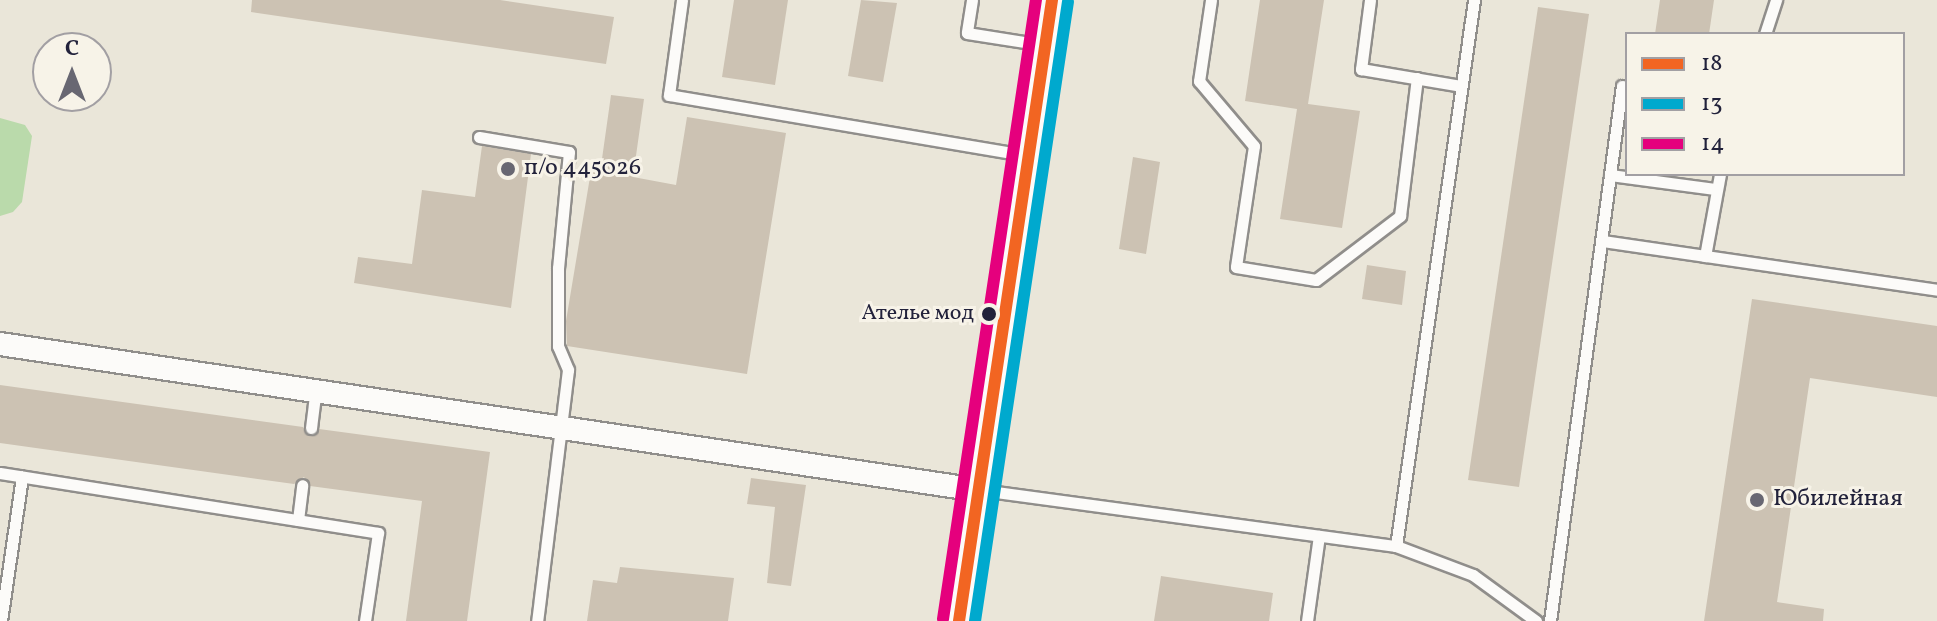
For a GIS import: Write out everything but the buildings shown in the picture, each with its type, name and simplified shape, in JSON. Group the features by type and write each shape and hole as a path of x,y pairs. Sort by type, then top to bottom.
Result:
{"main road":[{"path":"959,621 1052,0"}],"street":[{"path":"0,344 978,490"}],"lane":[{"path":"682,0 669,95 1030,156"},
{"path":"972,0 967,33 1046,45"},
{"path":"1211,0 1199,81 1254,146 1236,267 1316,280 1400,216 1417,78"},
{"path":"1370,0 1361,69 1461,86"},
{"path":"1396,546 1474,0"},
{"path":"1766,32 1776,0"},
{"path":"1550,621 1622,86"},
{"path":"479,137 569,152 558,268 558,346 568,370 537,621"},
{"path":"1610,175 1715,189"},
{"path":"1705,256 1719,176"},
{"path":"1603,241 1937,290"},
{"path":"311,428 316,390"},
{"path":"0,473 378,533 365,621"},
{"path":"1,621 22,477"},
{"path":"298,520 302,485"},
{"path":"978,490 1396,546 1473,575 1536,621"},
{"path":"1307,621 1319,536"}],"green space":[{"path":"0,118 25,125 32,136 22,202 13,212 0,216"}],"transit line":[{"name":"14","path":"943,619 1036,0"},
{"name":"18","path":"959,621 1052,0"},
{"name":"13","path":"975,621 1068,2"}],"place":[{"name":"п/о 445026","path":"508,169"},
{"name":"Ателье мод","path":"989,314"},
{"name":"Юбилейная","path":"1757,500"}]}
